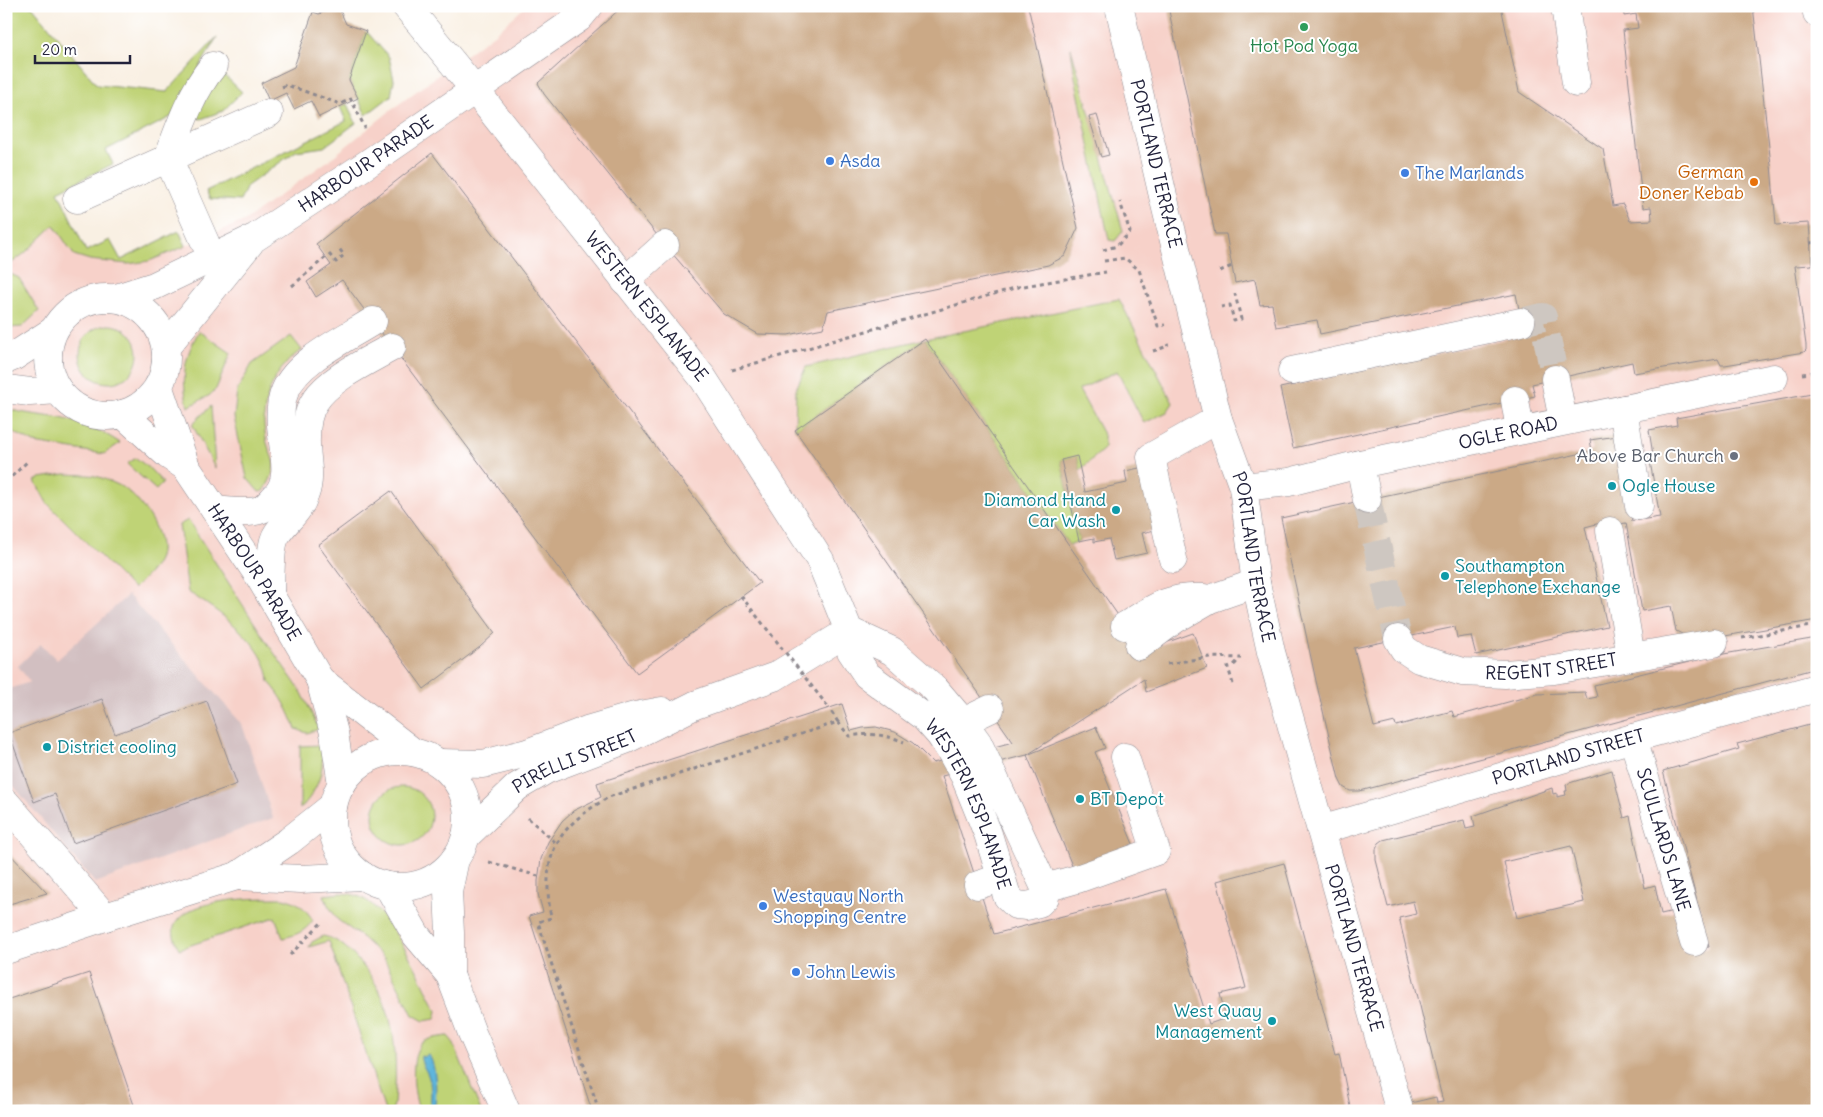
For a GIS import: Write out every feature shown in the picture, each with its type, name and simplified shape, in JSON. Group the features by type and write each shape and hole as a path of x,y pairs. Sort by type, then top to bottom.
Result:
{"street":[{"name":"WESTERN ESPLANADE","path":"406,6 703,378 820,560 849,632 851,651 866,675 924,717 940,734 952,752 961,796 988,834 989,881 1016,905 1043,904 987,761 963,722 935,689 892,651 849,632"},
{"name":"HARBOUR PARADE","path":"116,298 154,286 256,236 379,156 579,18 589,6"},
{"name":"PORTLAND TERRACE","path":"1119,6 1163,196 1218,419 1243,487 1256,583 1273,658 1398,1105"},
{"path":"1565,6 1576,84"},
{"path":"1816,6 1817,12"},
{"path":"212,258 168,158 190,101 202,80 213,66"},
{"path":"76,199 269,113"},
{"name":"HARBOUR PARADE","path":"166,347 256,236"},
{"path":"625,281 665,245"},
{"path":"100,297 116,298 134,303 149,314 160,329 166,347 167,361 164,374 159,388 137,408 123,414 105,416 86,413 70,404 58,390 49,372 47,351 53,331 60,319 71,309 85,301 100,297"},
{"path":"215,510 240,512 263,509 282,490 286,471 279,420 285,391 292,378 309,361 373,321"},
{"path":"1292,371 1521,322"},
{"path":"6,360 53,331"},
{"path":"270,594 271,559 276,535 299,508 306,492 309,475 306,439 308,419 315,402 332,383 392,347"},
{"name":"OGLE ROAD","path":"1243,487 1289,482 1360,464 1774,378"},
{"path":"1555,379 1564,421"},
{"path":"6,388 30,392 58,390"},
{"name":"HARBOUR PARADE","path":"159,388 186,466 270,594 320,680 334,732 337,795"},
{"path":"1515,400 1520,430"},
{"path":"1623,409 1638,506"},
{"name":"HARBOUR PARADE","path":"123,414 168,455 186,466"},
{"path":"1174,559 1151,457 1218,419"},
{"path":"1360,464 1368,500"},
{"path":"1610,531 1631,657"},
{"path":"1132,636 1166,601 1187,597 1210,599 1256,583"},
{"name":"PIRELLI STREET","path":"461,848 517,787 546,770 625,740 695,705 776,676 849,632"},
{"name":"REGENT STREET","path":"1398,638 1404,649 1419,659 1463,672 1505,674 1554,670 1714,643"},
{"name":"HARBOUR PARADE","path":"320,680 413,752"},
{"name":"PORTLAND STREET","path":"1321,830 1633,738 1817,688"},
{"name":"PIRELLI STREET","path":"439,763 483,764 527,753 587,730 635,716 695,705"},
{"path":"963,722 990,709"},
{"name":"SCULLARDS LANE","path":"1633,738 1694,942"},
{"path":"6,950 105,916 237,876 289,841 337,795 355,768 372,757 393,751 413,752 439,763 454,778 464,796 468,816 448,892 450,975 472,1033 506,1111"},
{"path":"1043,904 1077,879 1156,852 1124,757"},
{"path":"337,795 332,826 337,846 348,863 363,876 375,883 407,887 426,882 442,872 461,848"},
{"path":"6,803 105,916"},
{"path":"237,876 300,879 363,876"},
{"path":"388,886 416,935 450,975"}],"path":[{"path":"269,113 261,96 287,85 340,104 351,99 379,156"},
{"path":"1104,250 1117,246 1130,232 1120,202"},
{"path":"1810,242 1817,242"},
{"path":"292,286 328,256 336,262 344,255 338,247"},
{"path":"1104,261 1125,258 1139,270 1158,326 1168,324"},
{"path":"1220,271 1232,266"},
{"path":"703,378 1018,287 1106,272"},
{"path":"1230,305 1234,321 1241,319 1235,294"},
{"path":"1153,351 1168,346 1166,340"},
{"path":"6,482 28,462"},
{"path":"741,596 849,736 873,733 889,736 905,743"},
{"path":"1714,643 1817,625"},
{"path":"1164,664 1209,656 1241,658 1235,664 1228,667 1233,684"},
{"path":"599,1111 538,922 551,918 547,880 556,843 578,817 609,797 838,722"},
{"path":"528,817 556,843"},
{"path":"490,862 538,876"},
{"path":"290,955 323,921"}],"shaded area":[{"path":"6,6 32,6 129,124 54,182 54,225 90,260 128,264 149,261 244,221 329,160 395,107 494,34 526,6 1817,6 1817,1111 6,1111"},
{"path":"128,595 242,724 273,818 95,883 6,777 6,690 30,682 18,666 41,644 57,660"}],"green space":[{"path":"6,6 32,6 97,85 167,92 217,37 171,117 106,150 113,164 58,191 86,251 110,240 121,260 179,231 186,246 149,261 128,264 90,260 74,255 54,225 25,253 6,267"},
{"path":"366,31 389,57 394,80 391,96 366,115 349,80"},
{"path":"1071,48 1123,231 1115,241 1109,240 1075,77"},
{"path":"224,75 242,92 223,111 201,119 195,116 215,79"},
{"path":"347,104 356,123 324,147 296,151 247,186 240,201 210,199 206,191 346,121 340,107"},
{"path":"6,272 19,278 39,311 22,327 6,328"},
{"path":"1119,299 1173,403 1167,412 1144,423 1117,371 1079,390 1104,436 1104,449 1080,470 1077,457 1061,460 1079,541 1069,545 925,339"},
{"path":"103,325 115,325 130,333 138,348 138,360 130,375 115,383 103,383 88,375 80,360 80,348 88,333"},
{"path":"199,331 231,353 216,389 210,395 188,407 184,377 185,368 190,350"},
{"path":"291,336 302,350 279,372 265,406 265,433 274,466 270,481 264,491 259,492 247,478 234,417 237,391 252,364"},
{"path":"925,339 795,430 796,389 806,367"},
{"path":"211,406 215,468 192,424"},
{"path":"6,408 76,422 99,431 120,443 104,454 34,443 6,428"},
{"path":"136,458 163,483 156,490 127,464"},
{"path":"65,474 95,476 124,488 138,501 150,519 159,539 159,557 151,570 133,589 47,503 35,481 40,478"},
{"path":"188,520 302,693 319,729 307,733 296,729 285,704 269,682 260,654 251,642 226,618 188,592 179,525"},
{"path":"321,745 322,763 319,779 312,794 300,809 300,746"},
{"path":"402,787 413,789 423,795 429,805 431,816 429,827 423,837 413,843 402,845 391,843 381,837 375,827 373,816 375,805 381,795 391,789"},
{"path":"341,893 360,897 371,904 394,930 437,1011 435,1019 424,1021 413,1015 384,958 363,938 338,920 324,895"},
{"path":"283,898 301,906 313,920 307,927 292,936 283,938 275,917 179,949 174,935 174,927 181,917 192,910 223,901"},
{"path":"323,936 342,944 350,951 370,975 387,1009 392,1027 395,1064 394,1104 392,1111 385,1111 329,941 309,947 312,942"},
{"path":"448,1036 453,1042 481,1111 420,1111 413,1076 415,1056 422,1043 434,1038"}],"water":[{"path":"429,1055 434,1067 436,1082 434,1111 430,1111 430,1082 421,1059 421,1056"}],"building":[{"path":"338,6 346,24 366,31 349,80 358,98 319,117 311,101 294,109 286,93 269,101 261,83 294,67 313,12 319,14"},
{"name":"Asda","path":"623,6 1028,6 1078,228 1065,256 1048,265 828,311 823,328 788,335 758,334 724,314 665,245 544,94 538,83"},
{"name":"The Marlands","path":"1168,6 1501,6 1519,92 1603,149 1613,206 1623,204 1630,221 1652,220 1651,207 1643,208 1623,30 1638,28 1636,14 1624,16 1623,6 1753,6 1776,225 1809,223 1812,265 1795,266 1806,350 1804,352 1725,365 1721,365 1718,359 1634,373 1632,362 1532,384 1535,396 1293,448 1280,388 1524,335 1516,294 1320,334 1317,320 1276,327 1272,304 1260,305 1255,279 1235,283 1226,234 1215,234"},
{"path":"1097,115 1109,155 1101,157 1089,117"},
{"path":"432,153 760,583 637,673 342,280 316,297 307,282 331,265 316,244"},
{"name":"Westquay North Shopping Centre","path":"925,339 1143,651 1193,633 1207,668 1146,692 1144,679 1027,755 942,776 994,934 1166,889 1209,1024 1226,1018 1220,994 1246,988 1217,881 1284,863 1335,1054 1339,1053 1351,1111 592,1111 529,916 543,912 538,894 538,881 541,859 548,842 562,821 573,811 601,797 597,783 842,704 851,731 876,727 895,732 913,743 933,763 1013,742 795,430"},
{"path":"1812,394 1817,423 1817,620 1696,641 1676,631 1671,606 1642,611 1626,523 1605,526 1604,522 1585,527 1607,626 1476,655 1471,636 1457,638 1455,627 1354,648 1374,727 1395,722 1396,726 1452,711 1454,717 1537,694 1585,692 1587,699 1597,697 1594,685 1718,655 1817,638 1817,668 1360,791 1350,791 1343,787 1339,779 1316,681 1281,518 1592,451 1590,440 1617,436 1632,521 1660,517 1649,456 1653,455 1649,430 1677,425 1676,418"},
{"name":"Diamond Hand Car Wash","path":"1077,456 1085,492 1127,483 1125,471 1149,466 1163,528 1142,533 1147,553 1114,560 1109,539 1094,542 1094,538 1079,541 1061,460"},
{"path":"391,491 495,633 480,647 424,689 318,545"},
{"path":"102,699 115,734 207,701 237,784 73,843 55,794 34,802 9,733"},
{"path":"1817,723 1817,1111 1377,1111 1436,1097 1437,1103 1443,1102 1399,918 1416,914 1413,901 1388,907 1376,860 1376,849 1379,843 1383,840 1464,820 1466,829 1475,827 1473,816 1552,788 1553,794 1557,793 1557,797 1566,795 1566,784 1612,770 1624,818 1630,816 1645,888 1655,885 1661,914 1674,911 1683,951 1709,947 1663,771 1739,749 1737,744","holes":["1571,846 1584,902 1517,918 1504,862"]},
{"name":"BT Depot","path":"1096,727 1105,748 1095,752 1133,844 1073,868 1027,755"},
{"path":"6,850 47,893 6,905"},
{"path":"89,973 136,1111 6,1111 6,1000"}],"tunnel":[{"path":"1521,322 1543,317 1555,379"},
{"path":"1367,500 1398,639"}],"place":[{"name":"Hot Pod Yoga","path":"1304,27"},
{"name":"Asda","path":"830,161"},
{"name":"The Marlands","path":"1405,173"},
{"name":"German Doner Kebab","path":"1754,182"},
{"name":"Above Bar Church","path":"1734,456"},
{"name":"Ogle House","path":"1612,486"},
{"name":"Diamond Hand Car Wash","path":"1116,510"},
{"name":"Southampton Telephone Exchange","path":"1445,576"},
{"name":"District cooling","path":"47,747"},
{"name":"BT Depot","path":"1080,799"},
{"name":"Westquay North Shopping Centre","path":"763,906"},
{"name":"John Lewis","path":"796,972"},
{"name":"West Quay Management","path":"1272,1021"}]}
